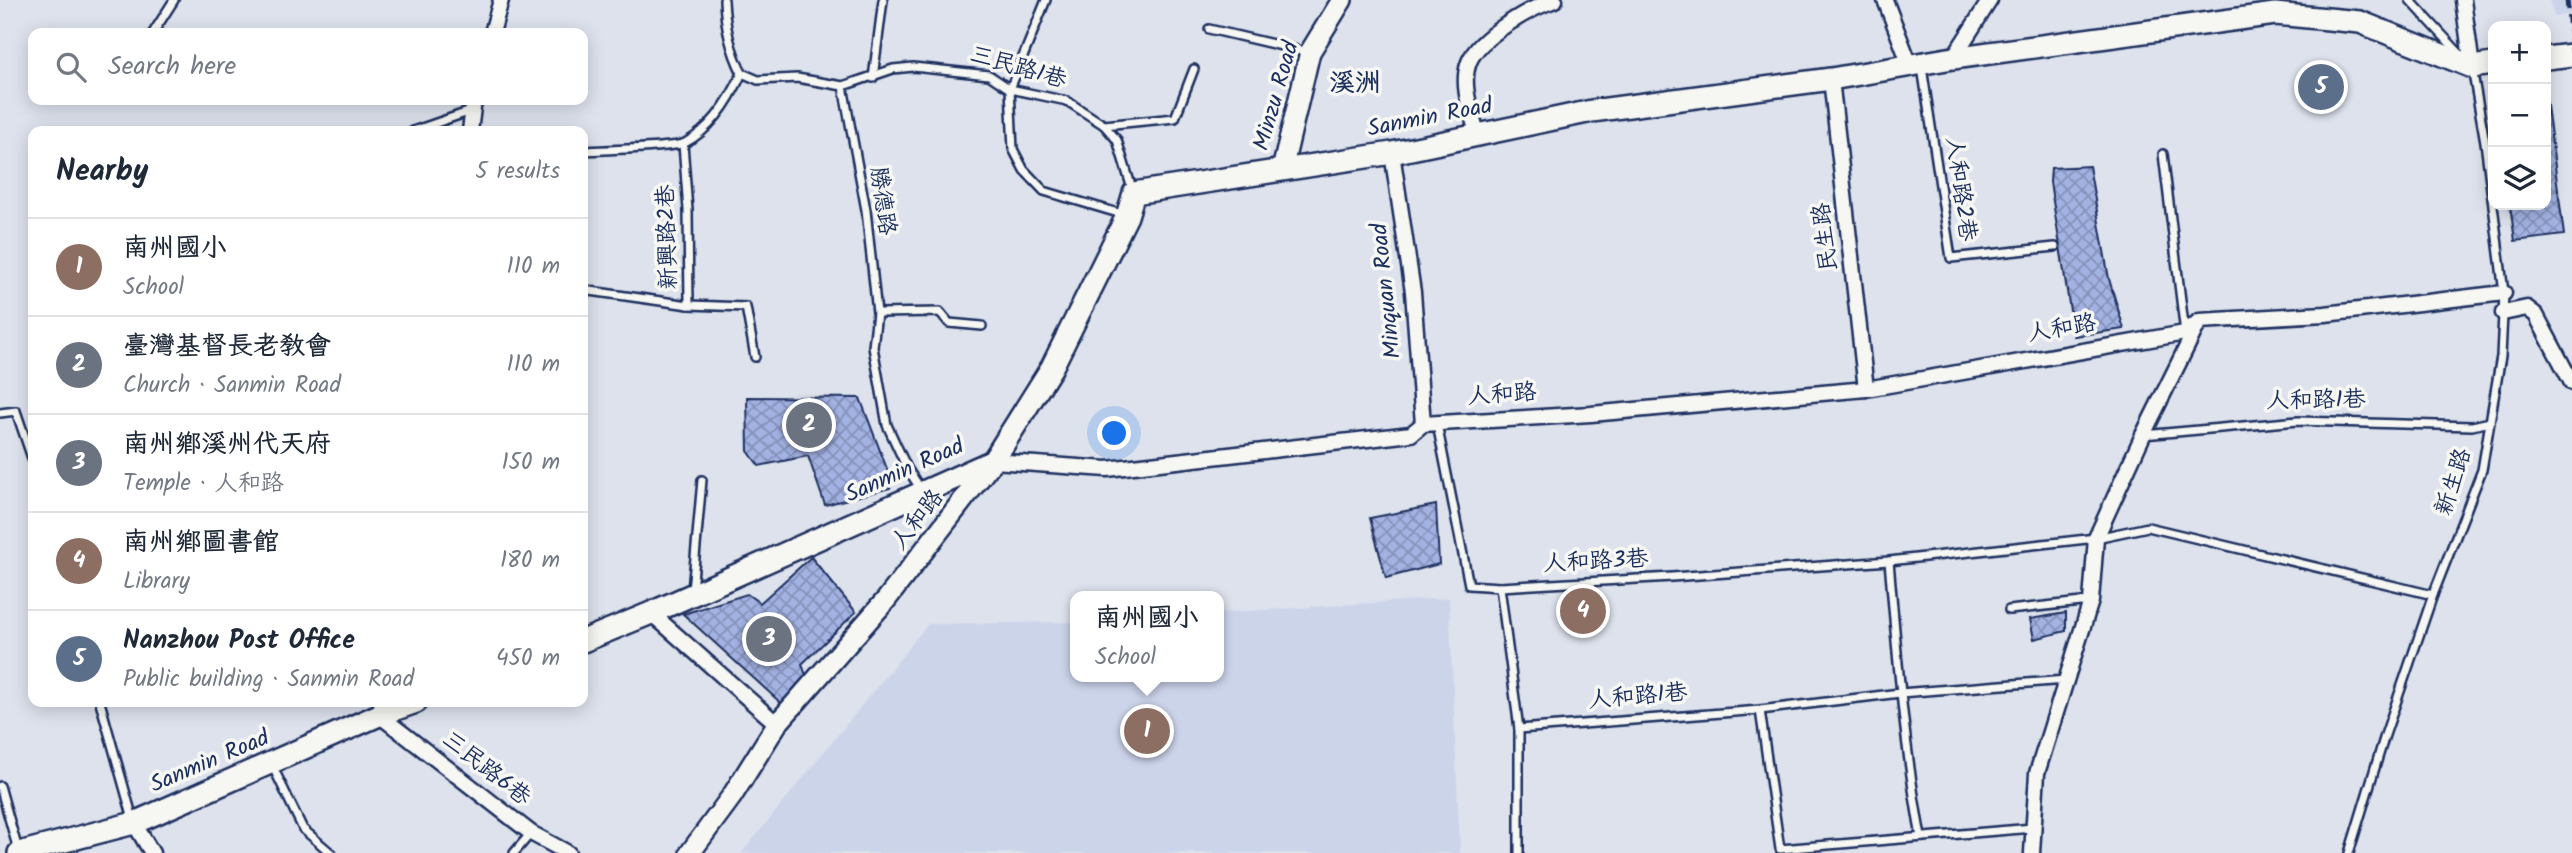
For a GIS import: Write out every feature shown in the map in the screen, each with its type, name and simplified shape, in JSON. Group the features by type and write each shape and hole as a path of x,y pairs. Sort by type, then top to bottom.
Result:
{"main road":[{"name":"Sanmin Road","path":"588,639 993,461 1052,367 1127,216 1134,193 1392,153 1592,111 2275,14 2360,22 2472,67"},
{"path":"2551,57 2572,55"},
{"path":"2472,67 2488,65"},
{"name":"Sanmin Road","path":"19,853 134,823 271,764 381,708"}],"street":[{"path":"493,28 501,0"},
{"name":"Minzu Road","path":"1282,170 1310,52 1342,0"},
{"path":"1478,136 1466,89 1469,62 1490,36 1533,7 1555,0"},
{"path":"1885,0 1916,64"},
{"path":"1953,58 1990,0"},
{"path":"2463,0 2472,67"},
{"name":"民生路","path":"1831,79 1866,389"},
{"path":"471,126 473,105"},
{"name":"Minquan Road","path":"1392,153 1430,424"},
{"path":"2185,333 2199,321 2325,314 2504,293"},
{"path":"2503,313 2527,308 2536,315 2572,383"},
{"path":"2032,853 2036,773 2091,601 2096,538 2199,321"},
{"name":"人和路","path":"690,853 732,796 777,724 886,600 993,461 1107,469 1411,434 1430,424 1591,414 1866,389 2185,333"},
{"path":"651,613 777,724"},
{"name":"三民路6巷","path":"381,708 531,833 568,853"},
{"path":"134,823 152,853"}],"lane":[{"path":"156,28 174,0"},
{"path":"724,0 725,23 731,51 742,73 758,80 797,78 843,86"},
{"path":"873,78 883,0"},
{"path":"1046,0 1010,89 1013,149 1024,170 1044,191 1127,216"},
{"path":"2410,0 2472,67"},
{"path":"1209,29 1310,52"},
{"name":"人和路2巷","path":"1916,64 1951,258 2055,247"},
{"name":"三民路1巷","path":"843,86 893,69 913,67 989,75 1010,89 1067,101 1104,125 1117,140 1134,193"},
{"name":"新生路","path":"2349,853 2385,735 2433,595 2482,470 2501,356 2504,293 2485,142 2472,67"},
{"path":"1104,125 1175,118 1194,69"},
{"path":"588,151 683,145 716,117 733,93 742,73"},
{"name":"勝德路","path":"843,86 866,210 877,313 873,347 887,425 907,468 923,492"},
{"path":"425,126 473,105"},
{"name":"新興路2巷","path":"588,291 689,305 688,210 683,145"},
{"path":"2163,154 2185,333"},
{"path":"689,305 746,307 755,357"},
{"path":"877,313 940,312 948,323 982,326"},
{"path":"0,413 16,411 28,444"},
{"name":"人和路1巷","path":"2143,435 2298,421 2472,426 2490,422"},
{"name":"人和路3巷","path":"1430,424 1469,585 1500,587 1889,561"},
{"path":"692,595 702,480"},
{"path":"1921,837 1909,771 1889,561 2096,538 2148,527 2433,595"},
{"path":"1500,587 1519,729 1519,853"},
{"path":"2009,610 2091,601"},
{"name":"人和路1巷","path":"1519,729 1760,710 1900,693 2066,680"},
{"path":"101,707 134,823"},
{"path":"1760,710 1780,849 2033,828"},
{"path":"271,764 303,829 331,853"},
{"path":"0,786 19,853"},
{"name":"三民路6巷","path":"514,853 531,833"}],"shaded area":[{"path":"2550,0 2572,0 2572,14 2554,17"},
{"path":"1449,598 1460,853 742,853 928,624 1070,622 1070,682 1224,682 1224,613"}],"building":[{"path":"2551,136 2564,235 2515,241 2511,210 2551,210"},
{"path":"2089,166 2109,279 2124,329 2074,336 2050,182 2051,168"},
{"path":"747,397 860,398 892,482 890,488 825,505 808,456 759,466 748,451"},
{"path":"1436,505 1439,564 1386,578 1370,518"},
{"path":"811,557 856,612 802,664 808,681 782,704 683,614 747,594 760,603"},
{"path":"2066,613 2066,631 2034,639 2030,619"}],"railway":[{"path":"2567,0 2572,51"}],"place":[{"name":"Nanzhou Post Office","path":"2321,87"},
{"name":"臺灣基督長老教會","path":"809,425"},
{"name":"南州鄉圖書館","path":"1583,611"},
{"name":"南州鄉溪州代天府","path":"769,639"},
{"name":"南州國小","path":"1147,731"}],"district":[{"name":"溪洲","path":"1355,84"}]}
